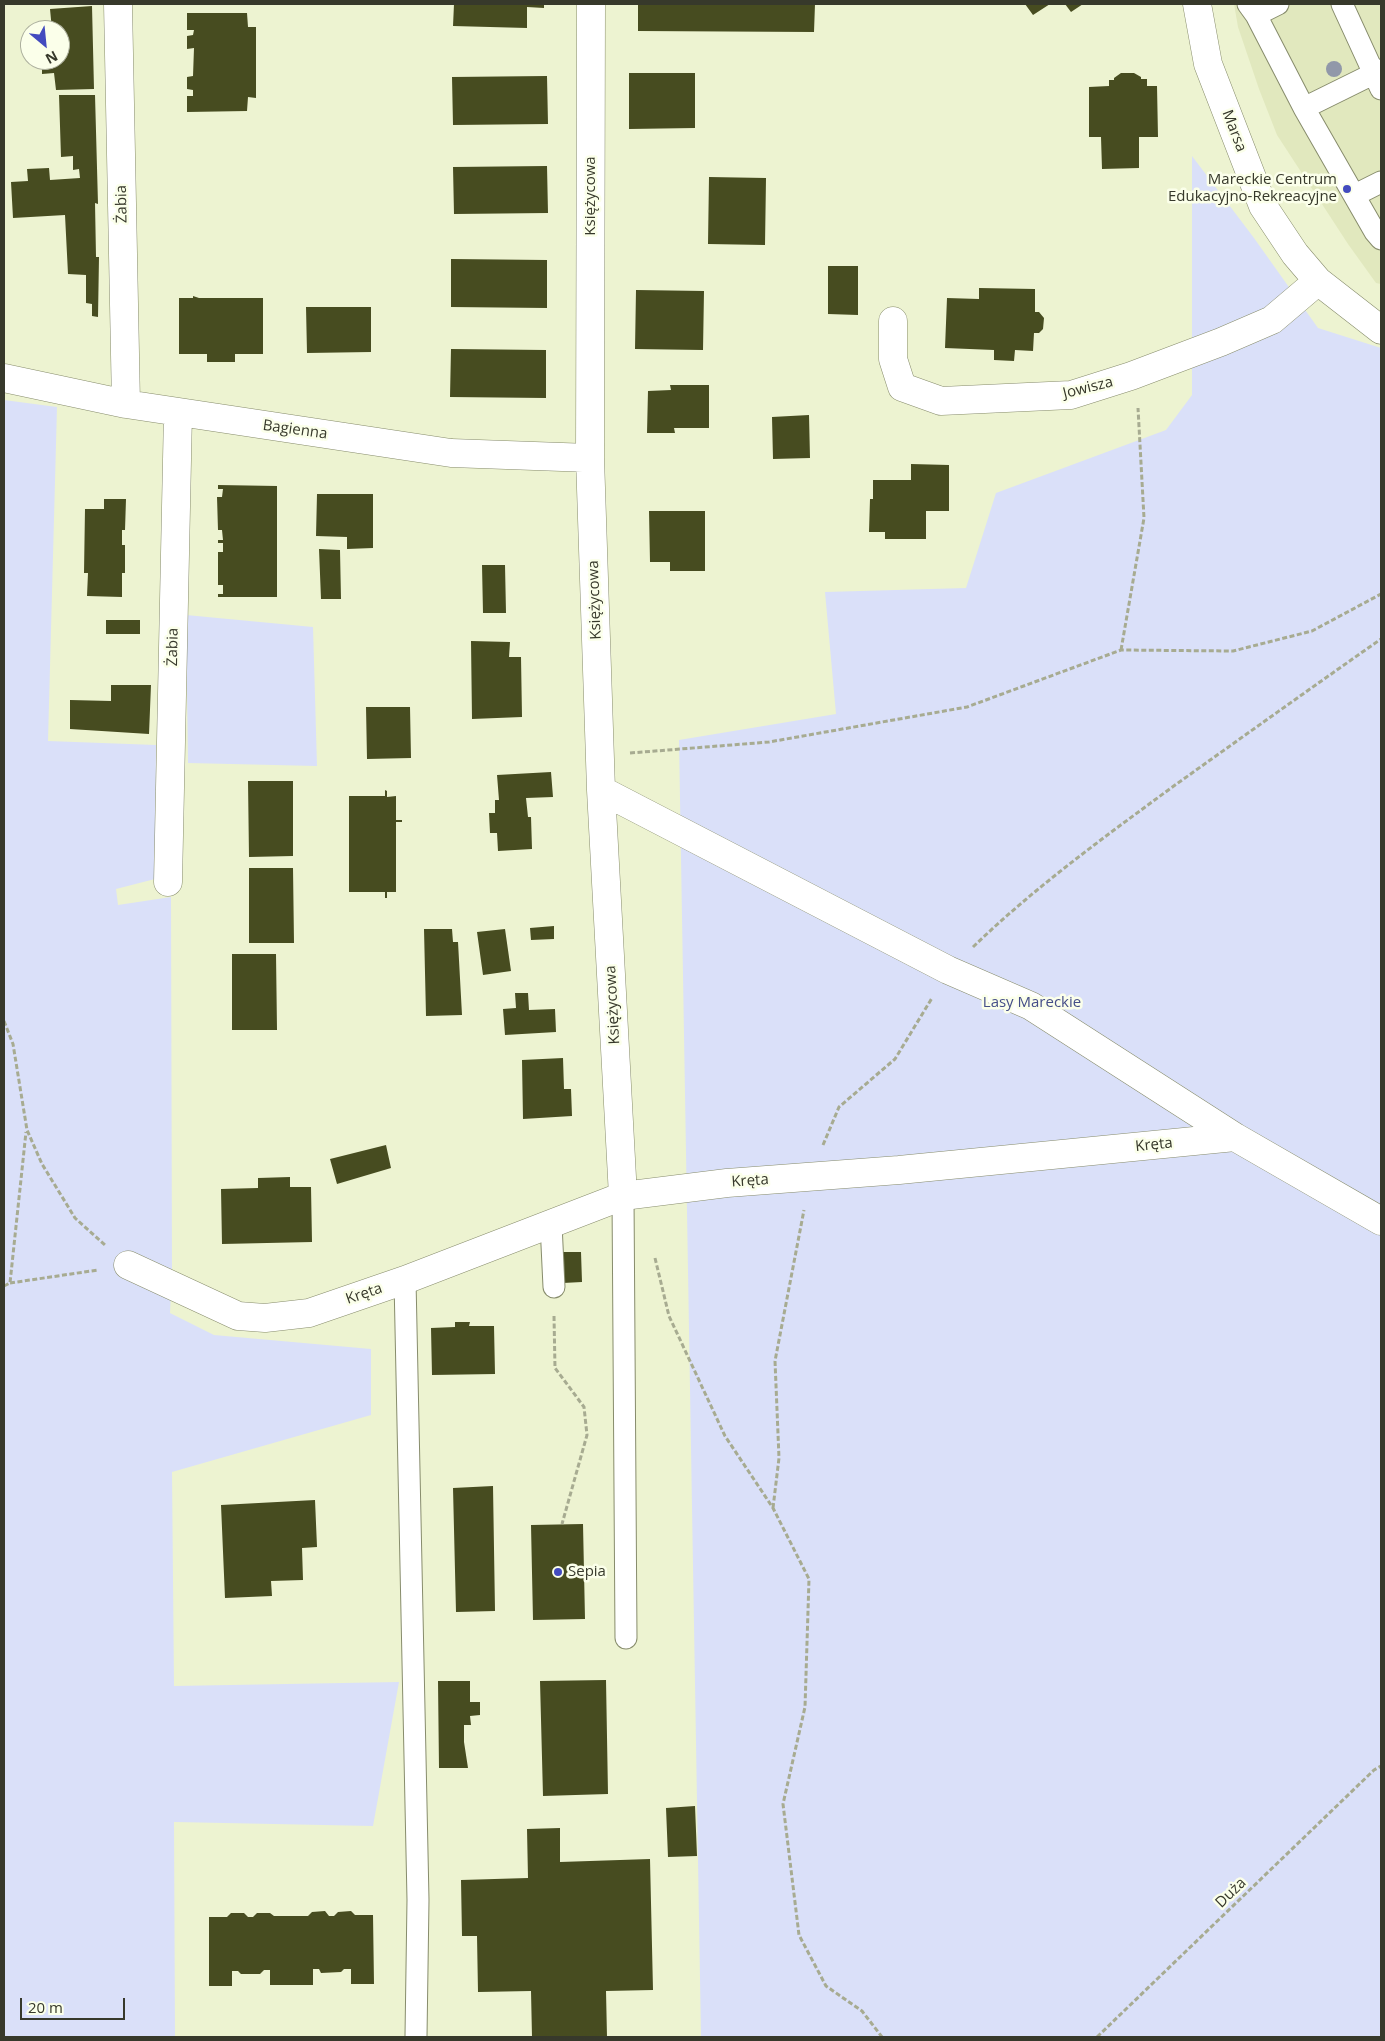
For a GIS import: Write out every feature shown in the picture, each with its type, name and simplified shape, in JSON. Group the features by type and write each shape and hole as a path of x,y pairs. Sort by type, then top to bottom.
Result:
{"street":[{"name":"Żabia","path":"118,4 126,404"},
{"name":"Księżycowa","path":"591,4 590,458 601,790 623,1196"},
{"name":"Marsa","path":"1197,4 1208,64 1264,206 1295,254 1318,281 1381,330"},
{"name":"Jowisza","path":"893,321 893,359 902,387 940,401 1071,395 1132,376 1272,320 1318,281"},
{"name":"Bagienna","path":"4,378 178,413 451,453 590,458"},
{"name":"Żabia","path":"168,882 178,413"},
{"path":"601,790 948,970 1031,1006 1235,1137 1381,1221"},
{"name":"Kręta","path":"128,1265 238,1316 265,1318 309,1313 404,1280 623,1196 727,1182 899,1170 1235,1137"}],"lane":[{"path":"1278,4 1252,9 1304,108 1355,195 1374,232 1381,238"},
{"path":"1304,108 1379,77 1342,4"},
{"path":"1355,195 1381,182"},
{"path":"623,1196 626,1638"},
{"path":"551,1224 554,1287"},
{"path":"404,1280 418,1900 416,2036"}],"path":[{"path":"1121,650 1144,518 1140,416 1132,376"},
{"path":"600,756 769,742 967,707 1121,650 1233,651 1312,631 1381,594"},
{"path":"773,1508 779,1458 775,1362 810,1177 838,1107 896,1059 948,970 1009,912 1132,817 1294,699 1381,639"},
{"path":"4,1021 13,1044 26,1130 10,1283"},
{"path":"26,1130 42,1164 75,1218 128,1265"},
{"path":"653,1250 669,1316 725,1436 773,1508 809,1579 805,1707 783,1804 799,1935 826,1986 862,2011 882,2037"},
{"path":"4,1286 10,1283 128,1265"},
{"path":"554,1287 555,1368 584,1407 587,1435 562,1524"},
{"name":"Duża","path":"1097,2037 1374,1770 1381,1766"}],"shaded area":[{"name":"Mareckie Centrum Edukacyjno-Rekreacyjne","path":"1234,4 1381,4 1381,284 1376,283 1348,244 1277,135 1238,27"}],"green space":[{"name":"Lasy Mareckie","path":"1192,156 1254,238 1318,328 1381,348 1381,2037 701,2037 679,740 836,714 825,592 966,588 996,493 1166,430 1192,395"},
{"path":"4,400 57,407 48,741 156,745 155,879 116,889 118,905 171,897 172,1273 170,1313 214,1335 371,1349 371,1415 172,1472 174,1686 399,1682 373,1826 174,1822 175,2037 4,2037"},
{"path":"186,615 313,627 317,766 188,763"}],"building":[{"path":"454,4 544,4 544,8 527,7 527,28 453,26"},
{"path":"638,4 815,4 814,32 638,31"},
{"path":"1025,4 1050,4 1033,15"},
{"path":"1065,4 1083,4 1071,12"},
{"path":"92,6 94,89 56,90 54,73 42,74 42,70 70,70 70,20 51,20 50,9"},
{"path":"187,13 247,13 248,27 256,27 256,98 248,97 247,111 187,112 187,96 193,96 193,90 187,89 187,77 193,76 194,48 187,49 187,36 193,35 194,30 187,30"},
{"path":"629,73 695,73 695,128 629,129"},
{"path":"1121,73 1134,73 1141,77 1141,79 1147,79 1147,86 1157,86 1158,137 1139,137 1139,168 1102,169 1101,137 1089,137 1089,87 1109,86 1109,80 1114,80"},
{"path":"547,76 548,124 453,125 452,77"},
{"path":"59,95 95,95 98,204 95,203 96,257 99,257 98,317 92,316 92,304 86,303 86,275 68,274 65,215 13,218 11,182 28,181 27,169 49,168 50,180 80,178 79,169 73,170 73,156 61,157"},
{"path":"547,166 548,213 454,214 453,167"},
{"path":"709,177 766,178 765,245 708,244"},
{"path":"451,259 547,260 547,308 451,307"},
{"path":"828,266 858,266 858,315 828,314"},
{"path":"979,288 1035,289 1035,312 1039,312 1044,318 1043,329 1039,333 1034,333 1033,351 1015,350 1014,361 994,360 994,350 945,348 947,298 979,299"},
{"path":"636,290 704,291 703,350 635,349"},
{"path":"193,296 199,298 263,298 263,354 235,354 235,362 207,362 207,354 179,354 179,298 193,298"},
{"path":"306,307 371,307 371,352 307,353"},
{"path":"451,349 546,350 546,398 450,397"},
{"path":"670,385 709,385 709,428 674,428 675,433 647,433 648,391 671,390"},
{"path":"809,415 810,458 773,459 772,417"},
{"path":"911,464 949,465 949,511 926,511 926,539 885,539 885,532 869,532 870,499 873,499 873,480 911,480"},
{"path":"218,485 277,486 277,597 218,597 218,594 223,594 223,585 218,585 218,552 223,552 223,543 218,543 218,540 223,540 222,530 218,530 217,497 222,497 223,489 218,489"},
{"path":"317,494 373,494 373,548 347,549 347,537 316,536"},
{"path":"104,499 126,499 125,530 122,530 122,545 125,545 125,573 122,573 122,597 87,596 88,573 84,573 85,509 104,509"},
{"path":"649,511 705,511 705,571 670,571 670,562 650,562"},
{"path":"319,549 340,550 341,599 321,599"},
{"path":"482,565 505,565 506,613 483,613"},
{"path":"106,620 140,620 140,634 106,634"},
{"path":"471,641 510,642 509,657 521,657 522,717 472,719"},
{"path":"111,685 151,685 149,734 70,729 70,700 111,701"},
{"path":"366,707 410,707 411,758 367,759"},
{"path":"551,772 553,797 526,798 528,817 531,817 532,849 498,851 497,833 490,833 489,813 495,813 495,800 499,800 497,775"},
{"path":"248,781 293,781 293,856 249,857"},
{"path":"385,790 387,791 387,797 396,796 396,820 402,820 402,822 396,822 396,892 387,892 387,898 385,898 385,892 349,892 349,796 385,796"},
{"path":"249,868 293,868 294,943 249,943"},
{"path":"554,926 554,939 531,940 530,928"},
{"path":"424,929 452,929 453,942 458,942 462,1015 426,1016"},
{"path":"505,929 511,971 483,975 477,932"},
{"path":"232,954 276,954 277,1030 232,1030"},
{"path":"515,993 528,993 529,1010 555,1009 556,1032 505,1035 503,1009 516,1008"},
{"path":"563,1058 564,1089 571,1089 572,1116 523,1119 522,1060"},
{"path":"386,1145 391,1168 337,1184 330,1159"},
{"path":"290,1177 290,1187 311,1187 312,1242 222,1244 221,1189 258,1188 258,1178"},
{"path":"562,1252 581,1252 582,1282 563,1283"},
{"path":"455,1322 470,1322 469,1326 494,1326 495,1374 432,1375 431,1328 455,1327"},
{"path":"493,1486 495,1611 456,1612 453,1488"},
{"path":"315,1500 317,1547 302,1548 303,1580 271,1581 272,1596 225,1598 221,1505"},
{"name":"Sepia","path":"583,1524 585,1619 533,1620 531,1525"},
{"path":"606,1680 608,1794 543,1796 540,1681"},
{"path":"438,1681 470,1681 470,1702 480,1702 480,1715 470,1716 471,1725 464,1725 464,1742 468,1768 439,1768"},
{"path":"695,1806 697,1856 668,1857 666,1808"},
{"path":"560,1828 560,1862 650,1859 653,1990 606,1991 607,2037 532,2037 531,1991 478,1992 477,1936 462,1936 461,1880 528,1878 527,1829"},
{"path":"325,1911 329,1916 334,1916 338,1912 351,1911 355,1915 373,1915 374,1984 351,1984 351,1969 344,1969 341,1972 321,1973 319,1969 313,1969 313,1985 270,1985 270,1970 264,1970 260,1974 241,1974 238,1971 232,1971 232,1986 209,1986 209,1917 227,1917 231,1913 244,1913 248,1917 253,1917 257,1913 270,1913 274,1916 308,1916 312,1912"}],"place":[{"name":"Mareckie Centrum Edukacyjno-Rekreacyjne","path":"1347,189"},
{"name":"Sepia","path":"558,1572"}]}
